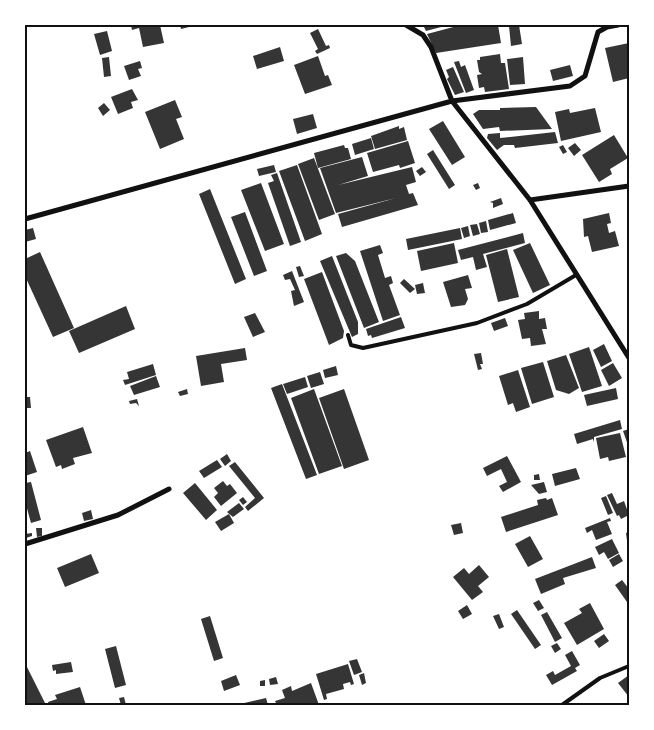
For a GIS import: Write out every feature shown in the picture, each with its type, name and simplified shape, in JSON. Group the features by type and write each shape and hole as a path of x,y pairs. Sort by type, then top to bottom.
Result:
{"street":[{"path":"406,25 423,35 431,46 452,101 530,200 629,358"},
{"path":"25,219 452,101 570,86 585,76 598,32 607,27 618,25"},
{"path":"530,200 629,186"},
{"path":"25,544 118,514 169,489"}],"lane":[{"path":"348,335 351,345 363,348 477,323 528,304 576,275"},
{"path":"562,705 600,678 629,666"}],"building":[{"path":"131,25 160,25 164,43 143,47 139,28 132,30"},
{"path":"180,25 193,25 193,26 181,29"},
{"path":"423,25 445,25 445,26 426,31"},
{"path":"461,25 498,25 501,43 436,53 427,34"},
{"path":"519,25 522,44 511,46 509,26"},
{"path":"318,29 326,46 329,45 330,48 317,54 315,51 318,49 310,33"},
{"path":"107,31 112,51 100,55 94,34"},
{"path":"629,43 629,78 613,82 605,48"},
{"path":"280,47 284,61 257,69 253,56"},
{"path":"500,54 501,63 505,63 509,89 485,92 484,87 479,88 477,75 482,74 479,72 477,60 480,60 480,57"},
{"path":"318,56 325,76 328,75 332,85 305,94 294,65"},
{"path":"109,57 111,76 104,77 102,58"},
{"path":"523,57 525,84 510,85 507,59"},
{"path":"140,61 142,68 138,69 141,76 129,80 124,66"},
{"path":"459,61 461,67 465,65 474,90 466,93 454,62"},
{"path":"570,65 573,76 553,81 550,70"},
{"path":"453,67 464,92 455,95 447,79 449,77 446,70"},
{"path":"132,89 138,100 131,102 133,108 118,114 111,97"},
{"path":"175,100 182,117 176,119 184,139 160,149 145,112"},
{"path":"104,103 110,110 103,116 98,108"},
{"path":"536,107 552,129 500,131 499,127 483,129 473,114 479,110"},
{"path":"595,108 601,132 561,141 555,112 569,109 570,113"},
{"path":"313,114 317,128 297,134 293,119"},
{"path":"443,121 465,157 452,165 429,129"},
{"path":"399,126 399,129 404,127 407,140 375,149 371,136"},
{"path":"555,132 558,143 515,148 514,145 504,145 497,150 487,138 488,134 500,133 500,138"},
{"path":"614,135 628,158 610,169 612,174 599,182 582,155"},
{"path":"371,138 374,149 355,155 352,144"},
{"path":"408,141 415,163 400,168 399,165 373,172 367,153"},
{"path":"575,143 581,150 574,156 568,148"},
{"path":"344,145 345,148 348,148 351,159 318,168 314,153"},
{"path":"563,145 567,152 563,154 559,147"},
{"path":"433,150 455,185 449,189 427,154"},
{"path":"362,157 368,176 338,185 412,167 416,182 406,185 409,194 413,193 418,205 342,227 338,214 396,198 336,213 320,168"},
{"path":"314,158 335,214 319,220 298,164"},
{"path":"274,165 276,172 259,176 257,169"},
{"path":"297,165 322,234 305,241 279,171"},
{"path":"422,167 426,172 420,176 416,171"},
{"path":"277,173 301,242 290,246 268,183 274,181 271,175"},
{"path":"261,183 284,244 265,251 241,190"},
{"path":"478,183 480,188 476,190 473,185"},
{"path":"210,189 246,279 235,284 199,194"},
{"path":"501,198 503,204 493,208 493,203 490,202"},
{"path":"245,212 267,271 254,276 231,217"},
{"path":"513,213 516,223 490,230 488,220"},
{"path":"609,213 611,223 607,224 609,233 615,231 619,246 592,252 588,236 584,237 583,219"},
{"path":"486,221 488,232 481,233 479,223"},
{"path":"477,224 480,234 473,236 470,225"},
{"path":"468,226 470,236 464,238 461,228"},
{"path":"33,228 36,239 25,242 25,230"},
{"path":"460,228 462,239 408,250 406,239"},
{"path":"523,233 525,243 483,254 487,267 476,270 473,257 461,260 458,250"},
{"path":"454,243 458,263 421,271 417,251"},
{"path":"530,243 550,285 533,293 513,250"},
{"path":"380,245 383,253 378,255 385,278 391,276 393,283 389,285 400,315 383,321 360,251"},
{"path":"507,249 519,297 498,302 486,255"},
{"path":"40,252 74,328 53,337 25,276 25,259"},
{"path":"346,253 355,261 379,322 364,328 336,256"},
{"path":"332,256 358,322 358,334 352,337 320,261"},
{"path":"300,266 304,276 299,277 296,267"},
{"path":"292,271 304,302 294,306 291,291 295,290 290,279 285,280 283,275"},
{"path":"322,272 344,331 343,338 329,345 304,279"},
{"path":"468,275 472,288 465,289 468,299 465,305 451,307 443,282"},
{"path":"404,279 415,289 410,293 400,283"},
{"path":"423,283 425,293 417,294 415,285"},
{"path":"126,306 135,329 79,353 69,331"},
{"path":"539,311 539,319 545,318 547,329 542,329 546,344 531,346 530,338 522,339 518,320 525,319 524,313"},
{"path":"255,313 265,332 253,337 244,317"},
{"path":"401,317 405,328 372,338 371,335 368,336 366,329"},
{"path":"505,318 508,326 494,331 491,323"},
{"path":"604,344 612,361 601,367 593,350"},
{"path":"589,347 602,386 582,392 569,354"},
{"path":"245,348 247,360 221,364 224,382 201,386 196,356"},
{"path":"481,353 483,364 480,364 482,369 478,370 474,354"},
{"path":"566,355 579,388 569,394 556,390 547,361"},
{"path":"543,362 554,397 532,404 521,368"},
{"path":"613,363 622,378 609,386 601,370"},
{"path":"153,364 156,375 125,385 123,380 129,379 127,372"},
{"path":"336,366 338,375 325,378 323,370"},
{"path":"518,370 530,407 516,412 513,403 508,405 499,376"},
{"path":"320,372 324,384 311,388 307,376"},
{"path":"156,376 160,387 134,395 130,386"},
{"path":"305,377 308,387 287,394 283,384"},
{"path":"282,384 317,475 306,479 271,388"},
{"path":"616,388 618,399 587,406 584,395"},
{"path":"187,389 188,394 180,396 178,392"},
{"path":"314,389 342,466 319,474 291,398"},
{"path":"344,389 369,460 344,469 319,398"},
{"path":"25,397 30,397 31,408 25,408"},
{"path":"137,399 139,406 136,403 130,404 129,401"},
{"path":"620,420 622,429 594,437 594,442 593,439 577,444 574,434"},
{"path":"83,427 92,453 73,458 75,464 62,469 61,465 56,467 46,440"},
{"path":"629,429 629,448 623,431"},
{"path":"620,433 626,457 609,461 608,457 600,459 596,438"},
{"path":"30,451 37,472 25,476 25,453"},
{"path":"227,454 231,461 225,466 220,459"},
{"path":"507,456 521,482 503,492 499,486 507,482 501,469 487,476 483,468"},
{"path":"217,460 222,467 204,478 199,471"},
{"path":"235,462 264,498 248,511 245,507 255,498 229,466"},
{"path":"576,468 580,479 555,486 552,474"},
{"path":"539,474 540,480 534,480 534,475"},
{"path":"223,481 227,486 230,484 237,493 221,506 214,497 218,493 214,488"},
{"path":"31,482 41,520 31,523 25,501 25,483"},
{"path":"544,482 547,492 539,494 531,485"},
{"path":"195,483 217,510 206,520 183,493"},
{"path":"612,493 617,504 624,501 629,515 621,519 619,515 617,516 607,495"},
{"path":"606,496 613,513 608,515 601,498"},
{"path":"243,497 247,502 243,505 239,500"},
{"path":"546,498 547,500 552,498 558,515 506,532 501,517 538,505 537,500"},
{"path":"239,503 244,509 233,517 227,512"},
{"path":"91,510 93,519 84,521 82,513"},
{"path":"229,514 234,523 221,531 215,522"},
{"path":"610,518 611,521 607,522 612,534 596,540 592,530 587,533 585,528"},
{"path":"461,523 463,533 454,535 451,525"},
{"path":"36,528 42,528 42,536 37,537"},
{"path":"629,532 629,548 628,548 626,533"},
{"path":"32,533 32,536 26,538 25,534"},
{"path":"530,536 543,559 528,567 515,544"},
{"path":"612,539 619,553 608,559 604,552 599,555 595,547"},
{"path":"91,554 99,573 65,587 57,568"},
{"path":"619,554 623,561 613,567 609,560"},
{"path":"592,557 596,568 563,578 565,584 541,594 535,579"},
{"path":"479,565 489,577 478,586 483,592 472,600 453,577 464,568 469,574"},
{"path":"622,580 629,589 629,600 627,602 615,585"},
{"path":"539,600 544,608 538,611 533,603"},
{"path":"590,603 604,629 577,645 564,623 582,613 579,609"},
{"path":"467,605 472,614 463,619 458,611"},
{"path":"517,610 541,645 535,649 511,614"},
{"path":"547,612 562,638 555,642 541,615"},
{"path":"499,614 504,627 499,629 493,616"},
{"path":"210,616 223,658 214,661 201,619"},
{"path":"604,634 609,641 599,648 594,641"},
{"path":"557,643 561,649 555,653 551,646"},
{"path":"116,646 126,685 115,688 105,649"},
{"path":"572,651 580,665 575,668 577,671 552,685 546,675 553,671 555,675 571,666 565,655"},
{"path":"357,659 362,672 354,675 349,661"},
{"path":"71,662 73,672 56,674 56,670 53,671 52,665"},
{"path":"348,664 354,684 351,685 350,682 343,684 344,689 326,694 327,699 324,700 316,674"},
{"path":"27,667 46,705 25,704 25,668"},
{"path":"364,673 366,683 362,685 359,675"},
{"path":"236,675 240,685 224,691 221,681"},
{"path":"629,675 629,697 618,683"},
{"path":"276,677 278,684 270,685 269,679"},
{"path":"265,680 265,686 260,686 260,681"},
{"path":"311,683 319,705 277,705 275,701 285,698 282,690 291,686 292,691"},
{"path":"80,687 86,705 49,705 48,702 57,699 55,695"},
{"path":"124,697 126,705 121,705 119,698"},
{"path":"266,698 268,705 240,704"}]}
